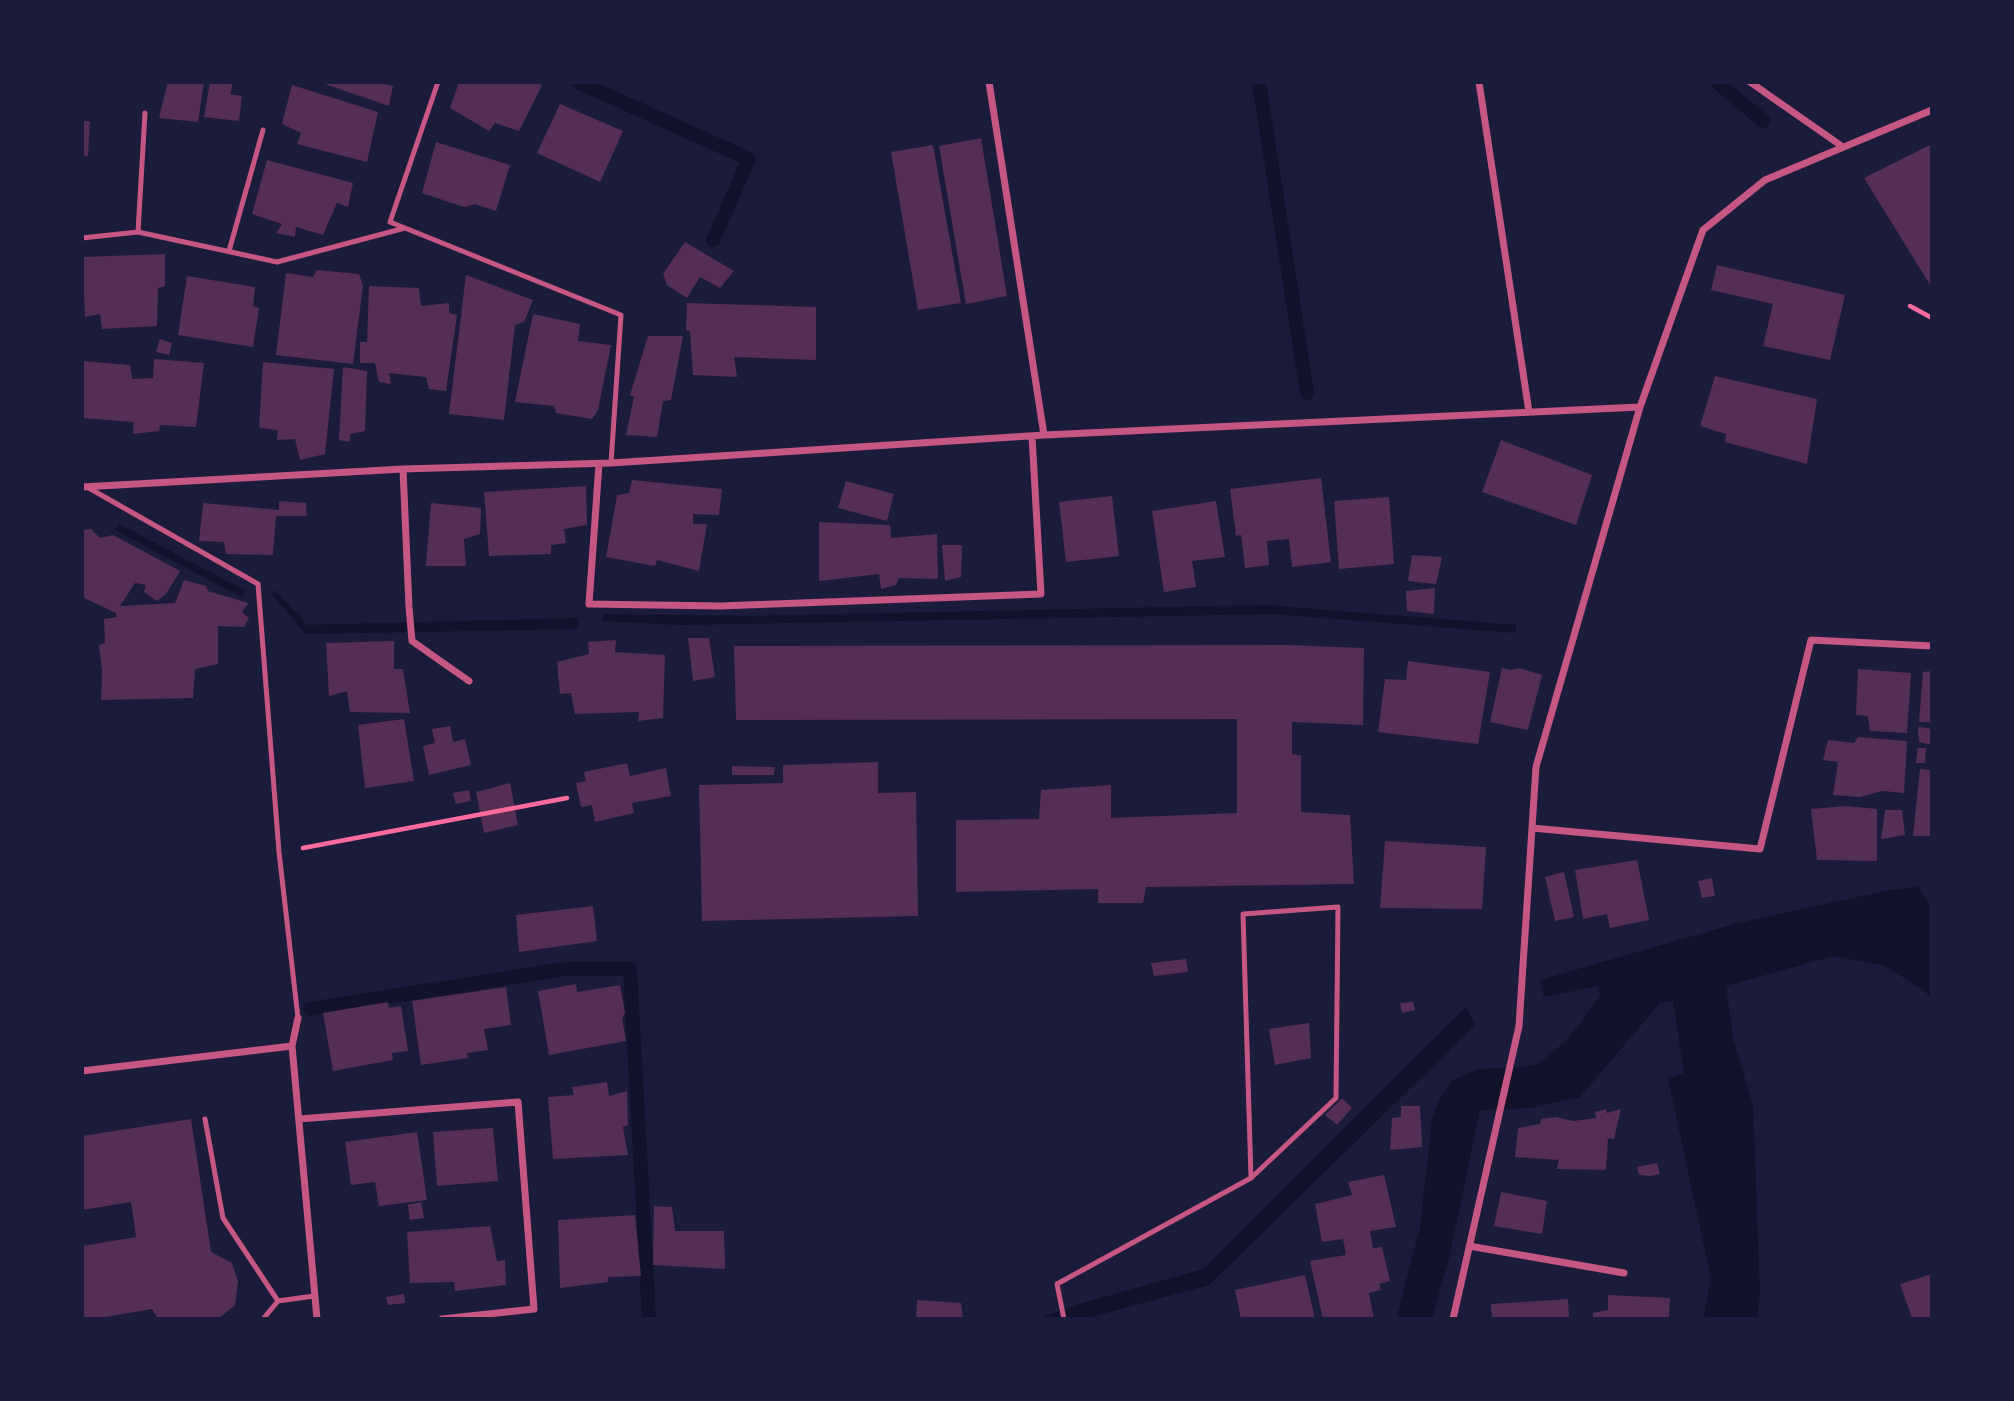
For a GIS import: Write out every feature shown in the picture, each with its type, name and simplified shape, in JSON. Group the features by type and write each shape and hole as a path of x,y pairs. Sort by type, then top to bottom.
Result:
{"street":[{"path":"989,82 1044,435"},
{"path":"1479,82 1530,412"},
{"path":"1750,82 1843,147"},
{"path":"1453,1319 1519,1026 1536,766 1640,407 1703,230 1765,180 1932,110"},
{"path":"84,488 403,469 611,464 1044,435 1640,407"},
{"path":"599,464 589,604 720,606 1041,594 1032,436"},
{"path":"403,469 412,640 469,681"},
{"path":"1532,828 1760,849 1811,640 1932,646"},
{"path":"298,1018 292,1046 317,1319"},
{"path":"82,1072 292,1046"},
{"path":"299,1119 517,1102 534,1309 442,1319"},
{"path":"1469,1246 1624,1273"}],"lane":[{"path":"438,82 390,222 621,315 611,464"},
{"path":"138,232 145,113"},
{"path":"229,251 263,130"},
{"path":"82,237 138,232 277,262 405,228"},
{"path":"84,488 258,584 279,852 298,1018"},
{"path":"1064,1319 1057,1284 1251,1178 1336,1098 1338,907 1242,914 1251,1178"},
{"path":"205,1119 223,1218 278,1301"},
{"path":"263,1319 278,1301 314,1296"}],"path":[{"path":"1910,306 1932,318"},
{"path":"279,852 567,798"}],"shaded area":[{"path":"119,524 246,591 241,597 115,530"},
{"path":"275,590 307,625 578,618 578,629 306,634 272,594"},
{"path":"1266,605 1516,625 1516,633 1273,614 679,625 602,621 604,614 748,616"},
{"path":"1918,887 1932,907 1932,998 1885,966 1834,956 1726,986 1733,1038 1753,1106 1760,1293 1757,1319 1703,1319 1711,1279 1668,1078 1684,1073 1673,1001 1660,1003 1580,1097 1530,1108 1480,1110 1449,1258 1432,1319 1396,1319 1420,1228 1432,1120 1438,1101 1453,1080 1479,1069 1538,1064 1567,1040 1600,996 1598,986 1544,997 1540,980 1738,923 1890,890"},
{"path":"1466,1007 1475,1025 1209,1285 1084,1319 1036,1319 1203,1269"}],"building":[{"path":"168,82 204,82 198,122 159,118"},
{"path":"210,82 233,82 230,94 242,96 239,121 204,117"},
{"path":"319,82 378,82 393,86 389,106"},
{"path":"459,82 534,82 542,85 519,131 495,123 489,131 450,108"},
{"path":"292,85 378,112 367,162 297,144 301,133 282,124"},
{"path":"560,104 623,131 600,182 537,153"},
{"path":"82,121 90,121 88,156 82,156"},
{"path":"981,138 1007,296 966,304 939,146"},
{"path":"436,142 510,165 496,211 475,204 464,207 422,193"},
{"path":"1932,144 1932,288 1864,178"},
{"path":"933,145 961,303 918,310 891,152"},
{"path":"267,160 353,183 348,207 337,203 323,235 296,227 295,237 276,233 282,224 252,214"},
{"path":"685,242 734,271 720,288 700,277 687,298 667,285 663,274"},
{"path":"165,254 165,286 158,288 157,326 102,329 100,314 85,317 82,257"},
{"path":"1717,265 1845,295 1830,360 1763,346 1773,304 1711,290"},
{"path":"317,270 359,274 363,285 353,364 276,355 286,273 313,277"},
{"path":"466,275 533,300 524,322 515,325 504,420 449,414"},
{"path":"187,276 255,287 253,306 259,308 253,347 178,335"},
{"path":"369,286 419,288 421,306 449,303 449,313 457,315 446,391 429,389 426,377 389,373 391,384 379,382 375,363 360,363 360,342 367,342"},
{"path":"687,303 816,307 816,360 734,357 737,377 693,375 690,331 686,331"},
{"path":"533,314 580,324 578,341 611,345 598,410 592,419 556,413 554,406 515,402"},
{"path":"648,336 683,336 671,400 663,401 657,437 626,435 634,397 630,395"},
{"path":"160,339 172,343 169,355 156,352"},
{"path":"154,359 204,363 196,427 160,425 159,431 133,434 134,422 82,418 82,361 130,365 132,379 153,378"},
{"path":"263,362 334,369 325,454 300,460 295,439 277,440 278,430 259,428"},
{"path":"343,367 367,371 365,431 350,434 350,442 339,440"},
{"path":"1715,376 1817,399 1807,464 1725,442 1726,434 1700,426"},
{"path":"1501,440 1592,475 1576,525 1482,492"},
{"path":"1321,478 1331,562 1292,567 1289,539 1267,541 1269,565 1245,568 1241,535 1236,536 1230,489"},
{"path":"632,480 722,489 719,515 693,514 693,524 707,524 699,571 657,560 655,566 606,557 617,495 629,493"},
{"path":"846,481 894,494 887,521 838,508"},
{"path":"586,486 587,525 564,529 566,543 551,545 551,554 489,556 484,492"},
{"path":"1112,496 1119,556 1066,562 1059,502"},
{"path":"1389,497 1394,564 1339,569 1334,501"},
{"path":"279,501 306,503 307,516 276,516 273,555 226,554 224,542 199,541 203,503 279,510"},
{"path":"1216,501 1225,557 1192,561 1196,587 1164,592 1152,511"},
{"path":"431,503 481,508 480,534 464,539 466,566 426,566"},
{"path":"819,522 890,525 891,538 937,534 938,579 899,578 896,585 881,589 879,574 819,581"},
{"path":"91,529 100,538 113,535 180,571 166,594 157,601 144,592 146,585 135,583 120,606 175,603 184,580 206,586 208,591 248,603 242,612 249,618 244,627 218,626 218,664 195,669 193,698 101,700 99,645 105,643 104,619 117,617 116,613 82,597 82,530"},
{"path":"942,545 962,545 961,577 945,581"},
{"path":"1412,555 1442,557 1436,584 1408,581"},
{"path":"1435,588 1434,614 1407,611 1406,591"},
{"path":"688,638 709,638 715,677 693,681"},
{"path":"616,640 615,652 665,655 663,718 638,721 639,712 575,714 571,693 560,694 557,662 589,654 588,642"},
{"path":"394,641 394,669 403,669 410,713 350,712 347,691 329,696 326,643"},
{"path":"1287,645 1364,648 1363,725 1292,722 1292,754 1301,756 1301,812 1350,815 1354,884 1146,887 1143,903 1098,903 1098,889 956,892 956,820 1039,819 1041,790 1111,785 1111,818 1237,813 1237,719 736,720 734,646"},
{"path":"1408,661 1490,672 1478,744 1378,732 1385,679 1406,680"},
{"path":"1502,668 1519,668 1542,675 1528,730 1490,722"},
{"path":"1858,669 1911,673 1907,733 1870,731 1868,716 1856,715"},
{"path":"1932,671 1932,722 1919,722 1923,672"},
{"path":"404,719 414,781 365,788 358,725"},
{"path":"450,726 453,742 465,739 471,765 429,775 423,746 435,743 432,729"},
{"path":"1918,727 1932,729 1932,745 1919,742"},
{"path":"1858,737 1907,741 1904,793 1882,791 1860,797 1833,795 1838,762 1823,760 1828,740 1854,743"},
{"path":"1918,748 1926,748 1925,763 1916,763"},
{"path":"878,762 878,793 916,792 918,916 702,921 699,785 783,783 783,765"},
{"path":"627,763 630,776 666,768 671,796 632,803 634,813 595,822 592,805 581,807 576,783 586,781 584,772"},
{"path":"732,766 775,767 774,775 732,775"},
{"path":"1920,769 1932,770 1932,836 1913,836"},
{"path":"510,783 518,825 484,833 476,792"},
{"path":"469,790 471,801 456,804 453,793"},
{"path":"1846,806 1877,809 1877,861 1817,860 1811,809"},
{"path":"1885,810 1902,810 1905,835 1881,839"},
{"path":"1385,841 1486,847 1482,909 1380,908"},
{"path":"1637,860 1649,920 1610,928 1607,914 1583,919 1575,870"},
{"path":"1564,872 1574,917 1555,921 1545,877"},
{"path":"1712,878 1715,896 1702,898 1698,881"},
{"path":"593,906 597,941 519,952 516,915"},
{"path":"1186,959 1188,972 1154,976 1151,963"},
{"path":"576,984 577,992 620,985 626,1041 549,1055 538,991"},
{"path":"506,987 511,1025 484,1029 488,1050 467,1053 468,1058 421,1065 412,1001"},
{"path":"388,1002 389,1008 401,1006 408,1051 392,1053 393,1060 333,1071 323,1013"},
{"path":"1413,1002 1415,1010 1402,1013 1400,1003"},
{"path":"1309,1023 1311,1058 1275,1065 1269,1029"},
{"path":"607,1082 609,1096 627,1091 628,1125 623,1127 628,1155 553,1159 548,1097 574,1095 572,1087"},
{"path":"1342,1098 1352,1108 1337,1125 1325,1115"},
{"path":"1401,1106 1420,1106 1422,1147 1390,1150 1392,1118 1401,1117"},
{"path":"1606,1109 1607,1113 1621,1109 1614,1139 1608,1138 1606,1170 1557,1169 1559,1160 1515,1157 1518,1128 1540,1124 1541,1119 1556,1117 1573,1121 1596,1118 1595,1112"},
{"path":"191,1119 211,1252 232,1263 238,1281 235,1305 218,1319 158,1319 152,1309 82,1319 82,1246 136,1237 131,1202 82,1210 82,1136"},
{"path":"493,1128 498,1181 437,1186 433,1132"},
{"path":"417,1132 427,1200 379,1206 375,1182 351,1185 345,1142"},
{"path":"1657,1163 1660,1174 1639,1175 1637,1167"},
{"path":"1384,1175 1396,1227 1370,1231 1373,1248 1382,1247 1390,1281 1379,1284 1381,1290 1369,1293 1374,1319 1323,1319 1310,1261 1346,1255 1343,1239 1322,1242 1315,1204 1352,1195 1348,1182"},
{"path":"1501,1192 1547,1201 1542,1234 1494,1226"},
{"path":"421,1202 424,1218 410,1220 408,1205"},
{"path":"654,1206 672,1207 675,1231 724,1231 725,1269 653,1265"},
{"path":"635,1215 641,1276 608,1277 608,1282 560,1288 558,1220"},
{"path":"490,1226 497,1261 505,1260 506,1285 455,1291 454,1282 410,1283 407,1232"},
{"path":"1932,1274 1932,1319 1912,1318 1900,1284"},
{"path":"1305,1275 1315,1319 1241,1319 1235,1290"},
{"path":"404,1294 405,1303 388,1305 386,1297"},
{"path":"1608,1295 1670,1298 1669,1319 1593,1319 1593,1313 1608,1310"},
{"path":"1568,1299 1569,1319 1492,1319 1491,1304"},
{"path":"917,1300 961,1303 963,1319 916,1319"}],"waterway":[{"path":"578,82 749,159 713,240"},
{"path":"1259,82 1307,393"},
{"path":"1717,82 1763,121"},
{"path":"310,1009 565,969 630,969 649,1319"}]}
